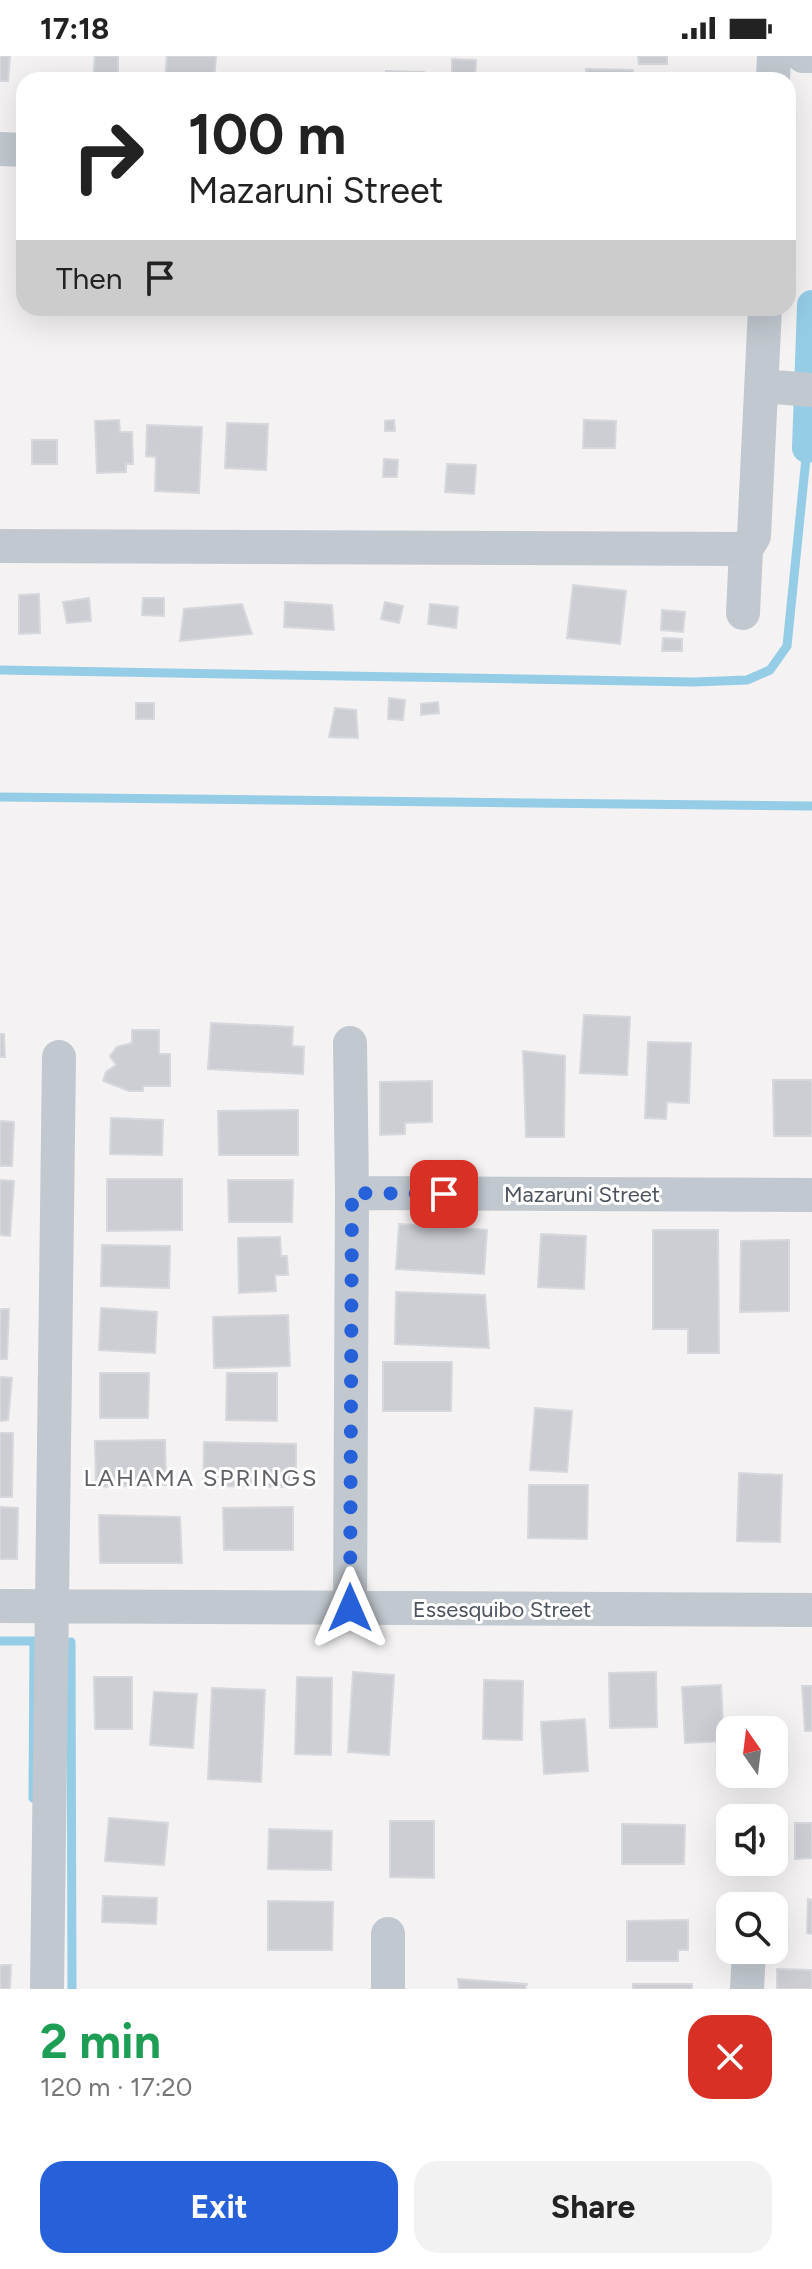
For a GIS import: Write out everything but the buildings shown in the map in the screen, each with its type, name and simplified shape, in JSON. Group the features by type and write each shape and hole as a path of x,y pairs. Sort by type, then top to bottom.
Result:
{"street":[{"path":"803,56 812,56"},
{"path":"743,613 746,549 754,536 765,316"},
{"path":"762,386 812,390"},
{"path":"0,546 746,549"},
{"path":"350,1043 350,1608"},
{"path":"47,1989 59,1057"},
{"name":"Mazaruni Street","path":"352,1193 812,1195"},
{"name":"Essesquibo Street","path":"0,1606 812,1610"},
{"path":"388,1934 388,1989"},
{"path":"747,1989 748,1964"}],"waterway":[{"path":"807,448 812,305"},
{"path":"0,670 694,682 747,680 770,670 787,646 807,448"},
{"path":"0,797 812,806"},
{"path":"0,1641 34,1641 33,1798"},
{"path":"71,1642 72,1989"}],"district":[{"name":"LAHAMA SPRINGS","path":"201,1477"}],"route":[{"path":"350,1608 352,1193 444,1194"}]}
